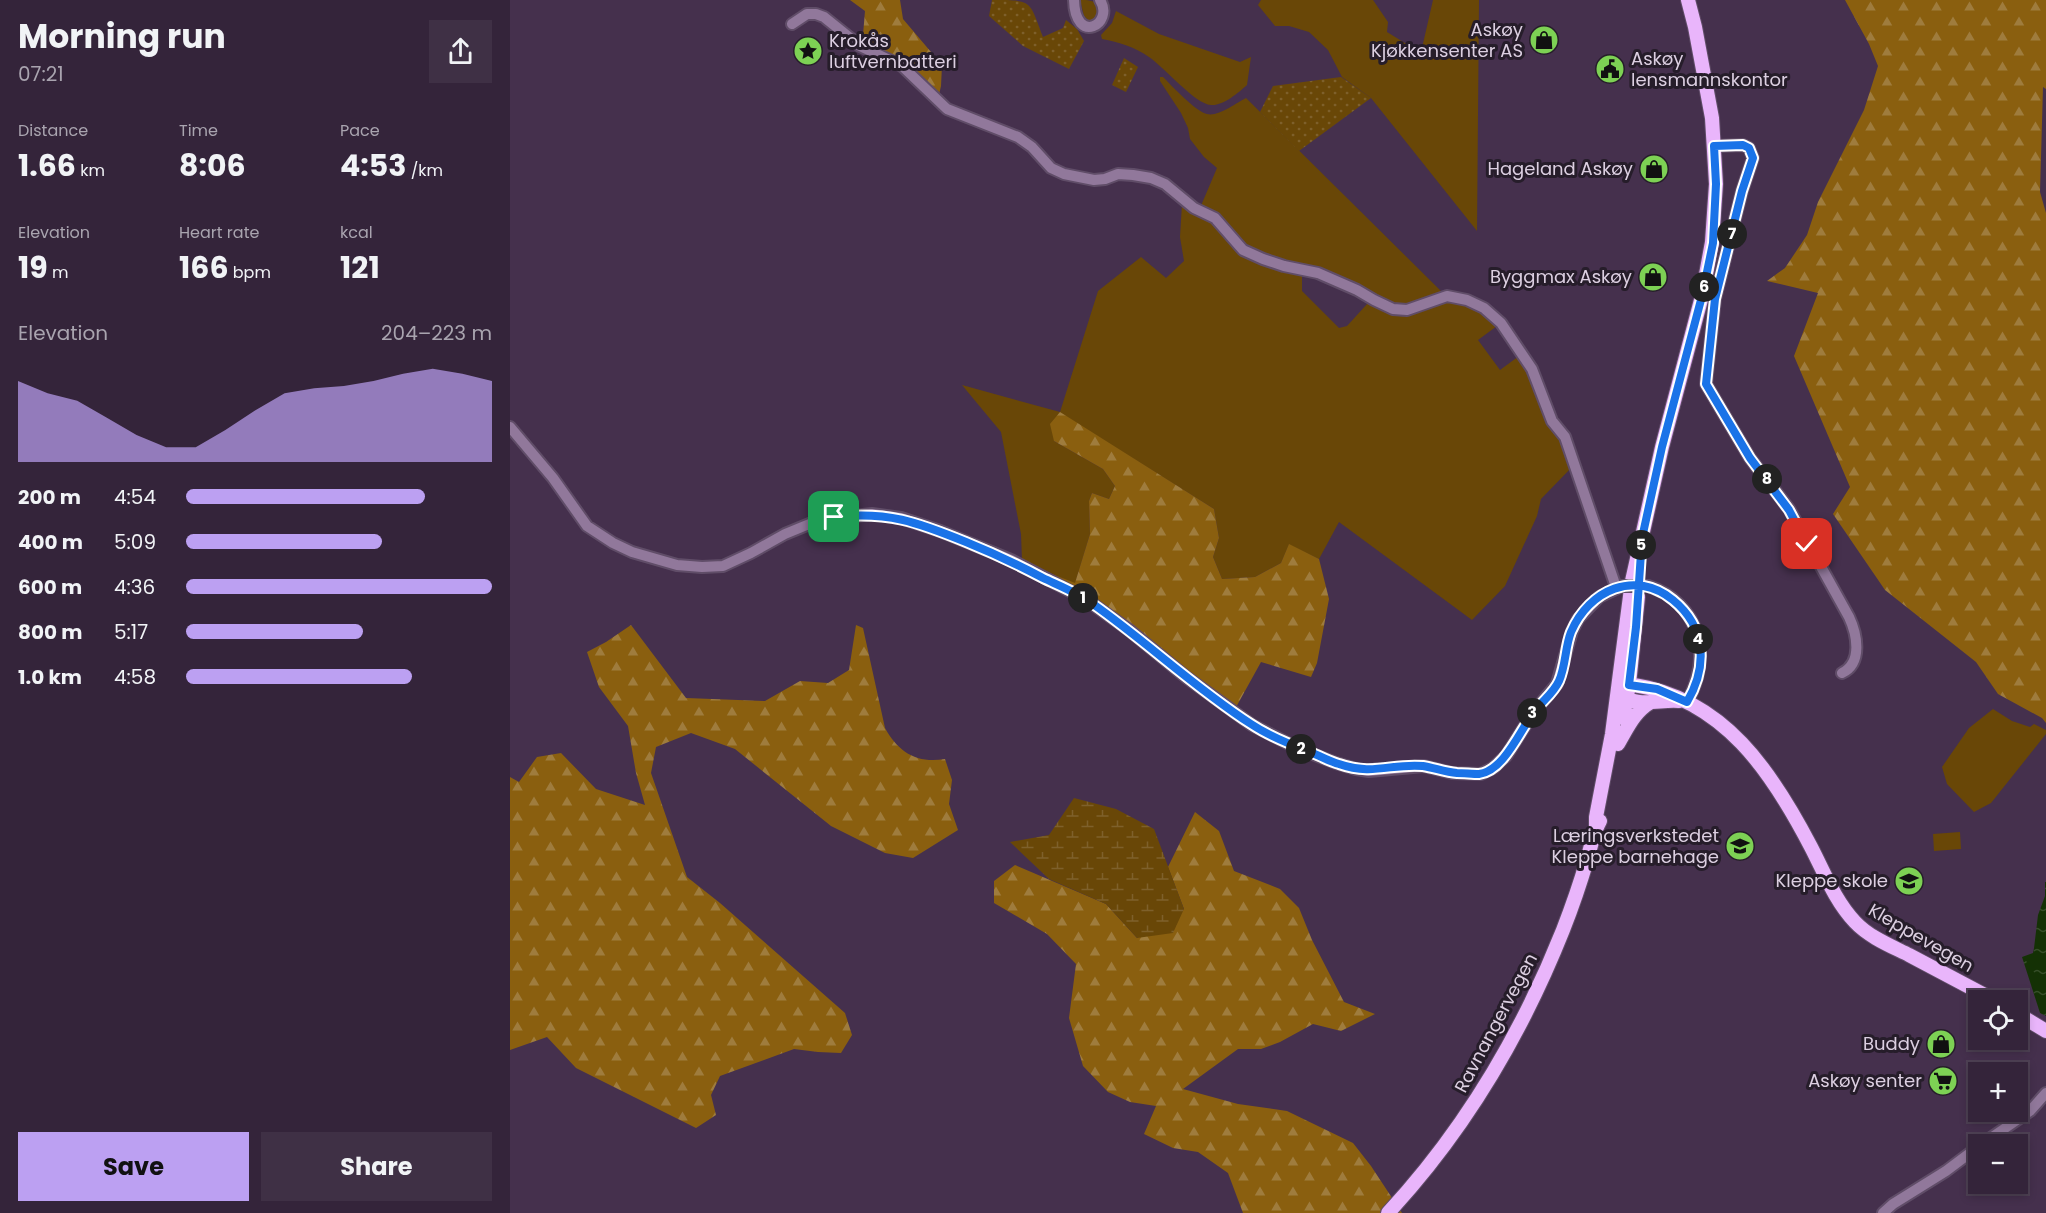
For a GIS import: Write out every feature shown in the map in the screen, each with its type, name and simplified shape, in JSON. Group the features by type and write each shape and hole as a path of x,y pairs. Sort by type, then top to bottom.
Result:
{"main road":[{"name":"Ravnangervegen","path":"1681,0 1690,29 1698,45"},
{"name":"Ravnangervegen","path":"1388,1213 1459,1125 1510,1042 1540,984 1563,930 1601,820 1618,744 1625,692 1632,581 1662,447 1702,296 1716,205 1714,146 1706,81 1688,0"},
{"name":"Kleppevegen","path":"1625,692 1657,689 1707,714 1739,740 1765,768 1794,815 1834,892 1858,925 1892,946 1975,990"},
{"name":"Ravnangervegen","path":"1596,829 1596,817 1608,758 1625,692"},
{"path":"1625,692 1651,702"},
{"path":"1618,744 1638,711 1651,702 1666,700 1687,702"},
{"path":"2028,1020 2046,1031"}],"street":[{"path":"1074,0 1078,21 1091,28 1098,24 1103,14 1104,8 1100,0"},
{"path":"792,24 807,14 824,17 860,46 902,66 947,109 1018,137 1032,147 1051,168 1064,174 1094,180 1118,174 1133,175 1151,178 1165,184 1194,208 1215,218 1243,250 1263,259 1324,275 1393,309 1407,310 1447,296 1467,300 1484,308 1501,323 1532,369 1552,421 1565,437 1619,586"},
{"path":"1714,146 1743,145 1749,148 1753,158 1742,191 1715,299 1706,384 1750,458 1789,510 1856,631 1856,656 1842,673"},
{"path":"510,427 553,478 587,526 632,552 676,565 723,566 785,534 819,520 862,515 901,518 1011,560 1087,600 1252,725 1297,748 1356,769 1369,771 1424,766 1452,773 1480,774 1493,768 1506,756 1533,713 1557,684 1572,631 1578,619 1599,597 1619,586 1648,586 1662,592 1688,614 1701,648 1700,669 1687,702"},
{"path":"1997,1134 2030,1111 2046,1094"},
{"path":"1883,1213 1968,1155"}],"green space":[{"path":"850,0 900,0 903,19 942,65 938,99 878,54 863,35 865,11"},
{"path":"992,0 1015,1 1028,5 1032,9 1043,37 1063,28 1066,20 1077,29 1084,41 1069,69 1023,46 989,16"},
{"path":"1080,0 1094,2 1098,5 1097,18 1090,22 1084,16"},
{"path":"1261,0 1373,0 1388,22 1387,32 1418,51 1422,48 1433,0 1479,0 1477,231 1371,98 1342,77 1328,50 1309,32 1289,26 1275,26 1258,5"},
{"path":"1845,0 2046,0 2046,89 2043,87 2040,192 2046,213 2046,723 2042,718 1998,694 1976,662 1885,590 1833,514 1850,487 1794,356 1818,293 1767,281 1785,268 1807,235 1818,202 1864,110 1878,66"},
{"path":"1116,11 1159,34 1240,62 1251,57 1247,85 1216,105 1204,103 1144,53 1127,45 1102,39 1101,35 1112,23"},
{"path":"1124,58 1138,67 1126,92 1112,85"},
{"path":"1160,77 1163,77 1196,108 1207,114 1222,112 1246,98 1443,293 1401,308 1290,266 1247,246 1225,221 1200,208 1217,168 1204,157 1190,139 1181,113 1160,81"},
{"path":"1341,77 1371,98 1299,151 1260,112 1273,86"},
{"path":"1182,204 1219,227 1249,257 1302,275 1302,291 1339,328 1347,326 1368,303 1391,314 1402,316 1445,303 1463,303 1471,305 1488,316 1497,326 1478,340 1500,370 1519,356 1550,409 1573,466 1541,499 1537,516 1505,586 1472,620 1339,522 1319,559 1289,545 1281,563 1255,577 1222,579 1213,557 1219,538 1214,509 1060,413 1054,441 1103,469 1115,486 1109,499 1092,493 1089,501 1090,534 1075,584 1022,560 1021,534 1001,432 962,385 1060,412 1098,291 1141,257 1166,278 1184,261 1180,237"},
{"path":"1060,412 1214,509 1219,538 1213,557 1222,579 1255,577 1281,563 1289,544 1319,559 1329,599 1317,663 1311,677 1261,662 1235,709 1084,596 1042,570 1075,583 1090,534 1089,501 1092,493 1109,499 1115,486 1103,469 1054,441 1050,424"},
{"path":"631,625 686,698 765,701 800,681 828,683 849,670 856,625 863,628 885,728 896,744 909,754 926,760 945,759 952,780 949,804 958,830 913,858 885,853 831,826 735,749 691,733 656,747 651,773 687,877 720,903 845,1013 852,1035 841,1053 794,1049 720,1076 711,1095 716,1115 696,1128 576,1068 547,1037 510,1050 510,777 519,782 537,757 561,753 596,789 645,805 636,773 628,726 599,687 587,652"},
{"path":"1993,709 2012,721 2030,727 2034,724 2046,730 2046,734 1991,803 1974,812 1947,784 1942,767 1969,728"},
{"path":"1074,798 1116,809 1154,829 1184,909 1173,933 1137,938 1106,904 1049,879 1010,842 1049,835"},
{"path":"1195,812 1219,831 1234,871 1280,889 1299,908 1312,940 1344,1002 1375,1014 1341,1031 1313,1024 1280,1042 1261,1049 1238,1049 1183,1089 1238,1104 1287,1111 1353,1143 1402,1213 1243,1213 1228,1173 1198,1152 1173,1148 1144,1134 1156,1106 1130,1102 1108,1092 1083,1066 1069,1018 1076,964 1047,934 994,903 994,881 1015,865 1106,904 1137,938 1184,909 1168,867"},
{"path":"1960,832 1961,849 1934,851 1933,834"}],"water":[{"path":"2045,882 2046,1016 2040,1013 2022,957 2033,953 2038,915 2045,896"}],"place":[{"name":"Askøy Kjøkkensenter AS","path":"1544,40"},
{"name":"Krokås luftvernbatteri","path":"808,51"},
{"name":"Askøy lensmannskontor","path":"1610,69"},
{"name":"Hageland Askøy","path":"1654,169"},
{"name":"Byggmax Askøy","path":"1653,277"},
{"name":"Læringsverkstedet Kleppe barnehage","path":"1740,846"},
{"name":"Kleppe skole","path":"1909,881"},
{"name":"Buddy","path":"1941,1044"},
{"name":"Askøy senter","path":"1943,1081"}],"route":[{"path":"834,517 872,514 901,518 1011,560 1095,605 1186,677 1252,725 1297,748 1356,769 1369,771 1424,766 1452,773 1480,774 1499,764 1533,713 1553,692 1560,678 1567,647 1578,619 1599,597 1616,587 1633,585 1641,585 1654,588 1688,614 1701,648 1701,658 1696,684 1687,702 1657,689 1629,685 1636,627 1638,579 1642,538 1655,474 1702,296 1713,243 1716,205 1714,146 1743,145 1749,148 1753,158 1742,191 1715,299 1705,379 1707,389 1750,458 1780,495 1807,544"}]}
